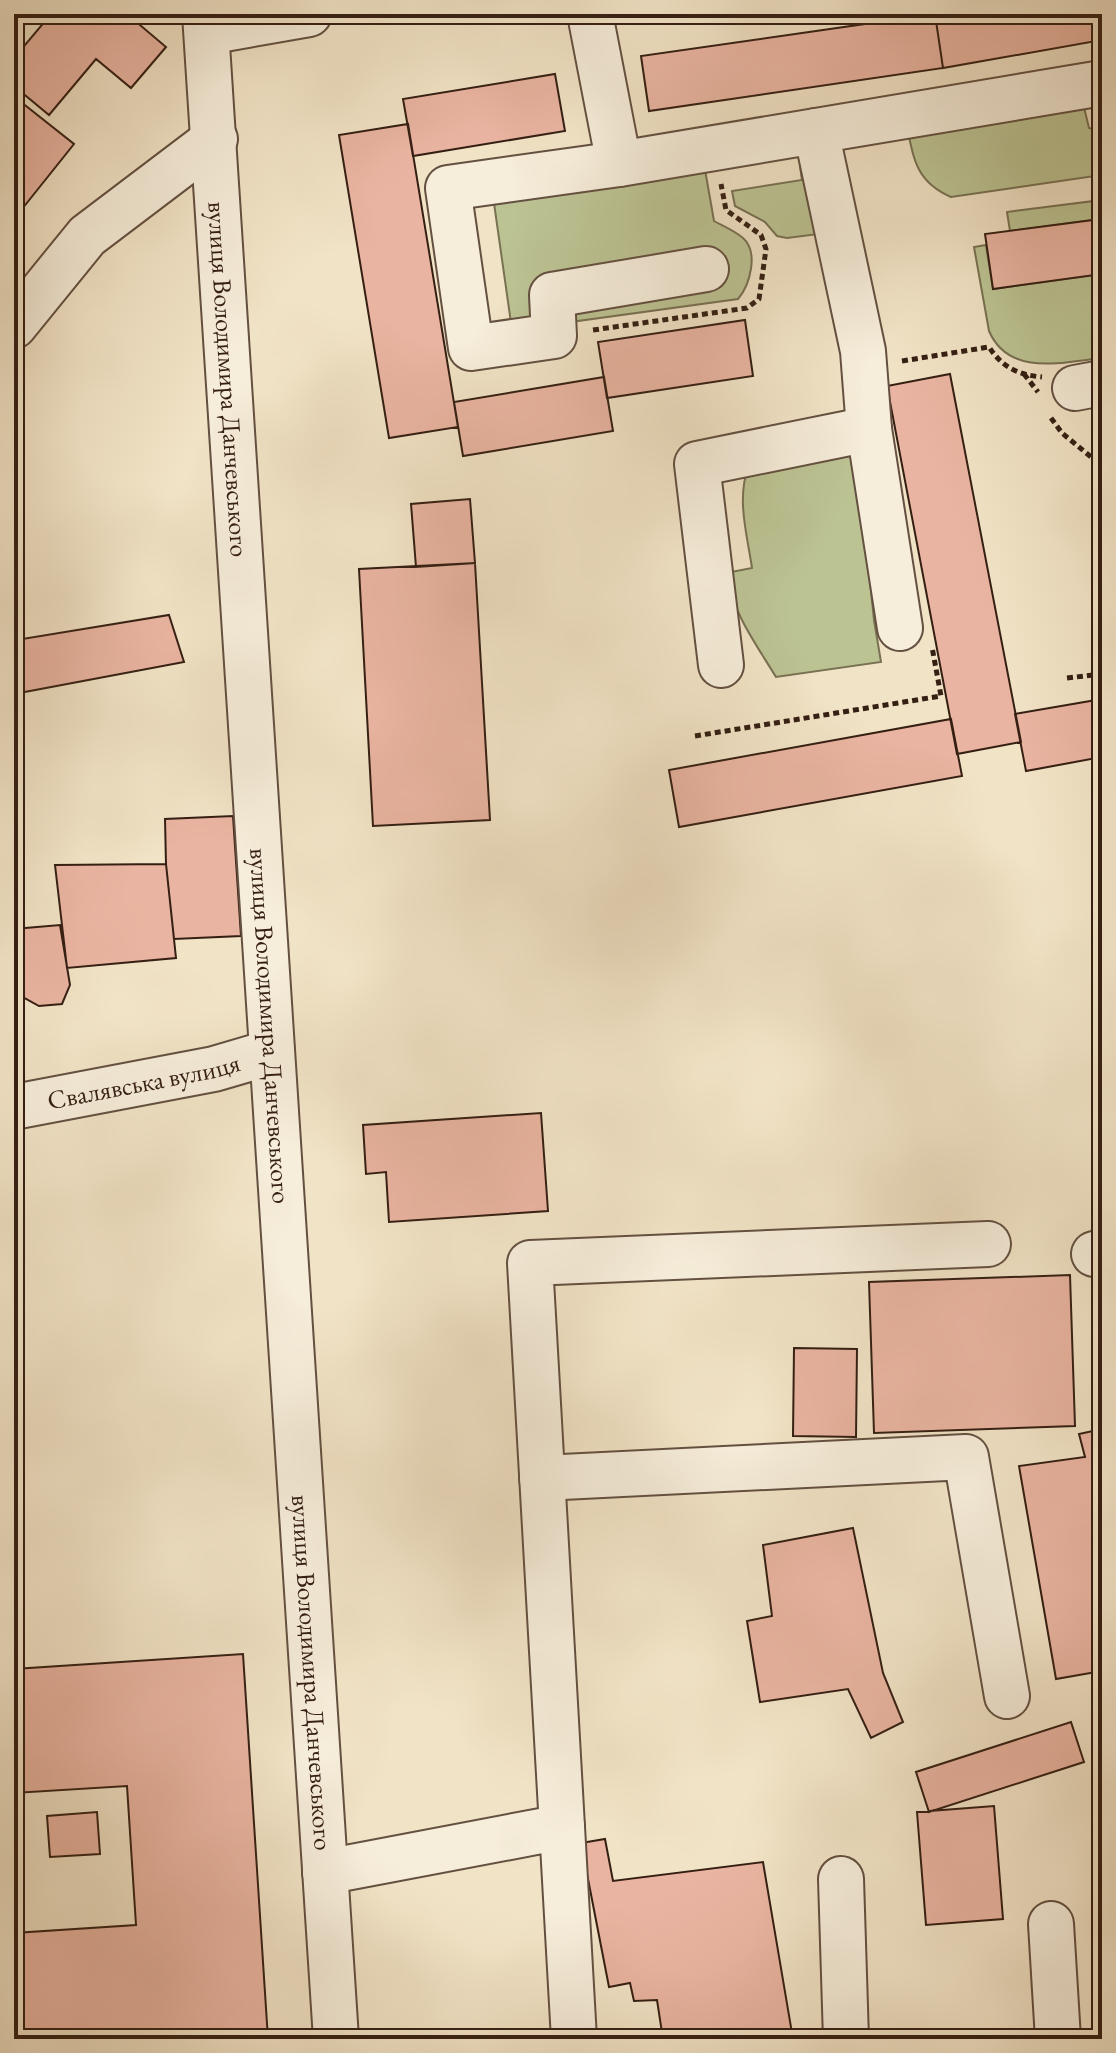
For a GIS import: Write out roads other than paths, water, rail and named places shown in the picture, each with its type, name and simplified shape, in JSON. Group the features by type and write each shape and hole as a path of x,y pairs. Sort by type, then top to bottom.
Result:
{"street":[{"path":"206,23 309,14"},
{"path":"590,14 619,164"},
{"name":"вулиця Володимира Данчевського","path":"206,23 336,2039"},
{"path":"706,269 552,295 554,336 471,348 448,188 619,164 1102,83"},
{"path":"816,131 863,351 869,429 900,628"},
{"path":"14,326 87,236 215,139"},
{"path":"721,665 697,464 869,429"},
{"name":"Свалявська вулиця","path":"14,1107 214,1069 272,1052"},
{"path":"574,2039 530,1263 988,1244"},
{"path":"542,1478 966,1457 1007,1696"},
{"path":"325,1872 562,1827"},
{"path":"841,1879 846,2039"},
{"path":"1051,1924 1058,2039"}]}
